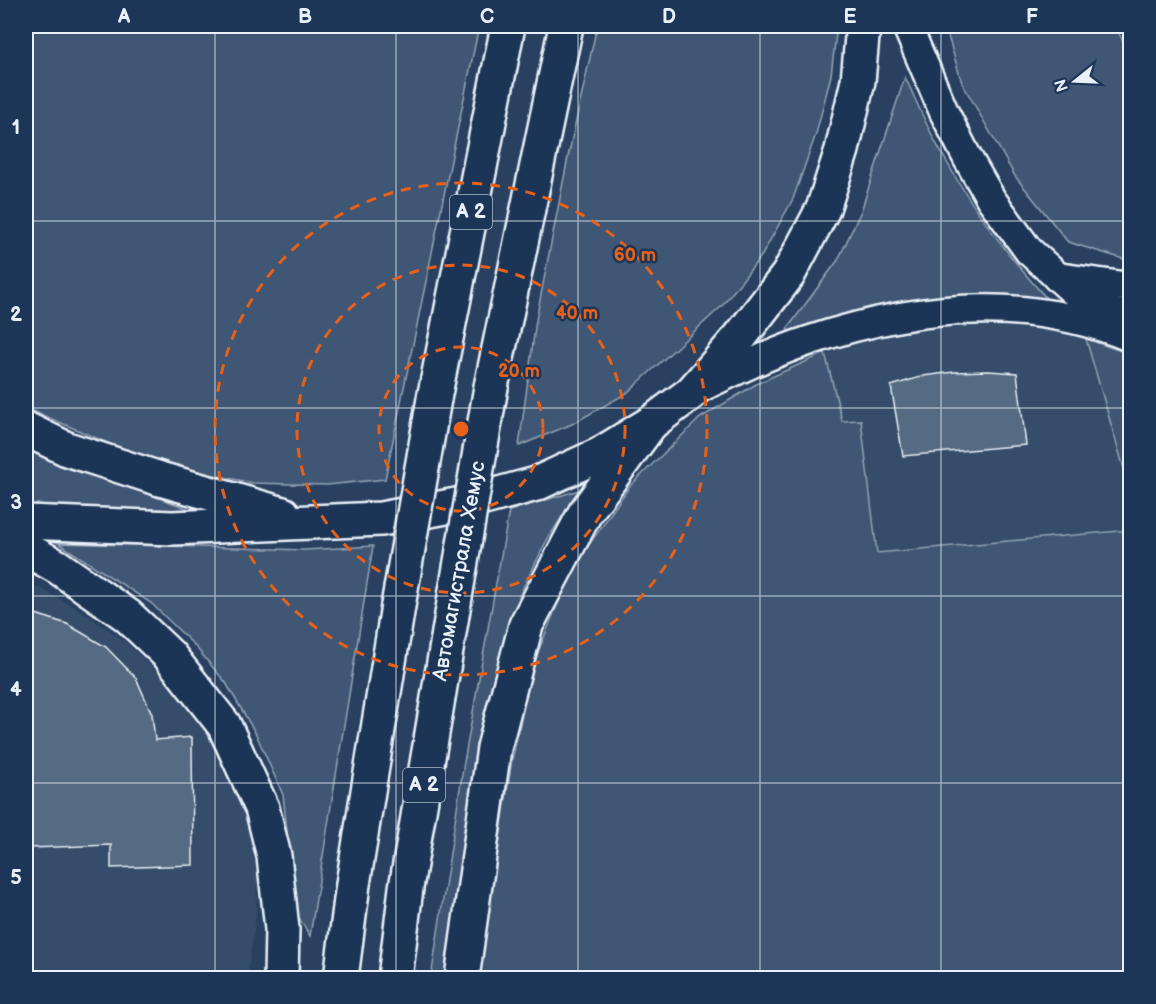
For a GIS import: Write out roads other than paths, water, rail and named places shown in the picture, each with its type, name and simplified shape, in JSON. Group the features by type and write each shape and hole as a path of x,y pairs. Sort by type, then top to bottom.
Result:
{"main road":[{"name":"A 2","path":"341,978 353,884 398,606 435,399 508,26"},
{"name":"Автомагистрала Хемус","path":"395,978 406,888 491,387 566,26"},
{"path":"26,522 172,528 381,519 462,504 536,484 598,455 651,423 690,393 740,338 788,275 823,209 842,150 858,81 863,26"},
{"path":"462,978 495,747 526,625 585,513 651,423"},
{"path":"26,429 67,449 160,479 312,522"},
{"path":"26,549 58,567 128,616 169,655 224,725 262,808 274,856 282,928 281,978"}],"street":[{"path":"907,26 944,112 990,199 1029,251 1088,304 1131,318"},
{"path":"1057,277 1131,287"},
{"path":"1057,277 1131,299"},
{"path":"690,393 753,362 808,340 899,317 980,308 1034,311 1106,327 1131,337"}]}
